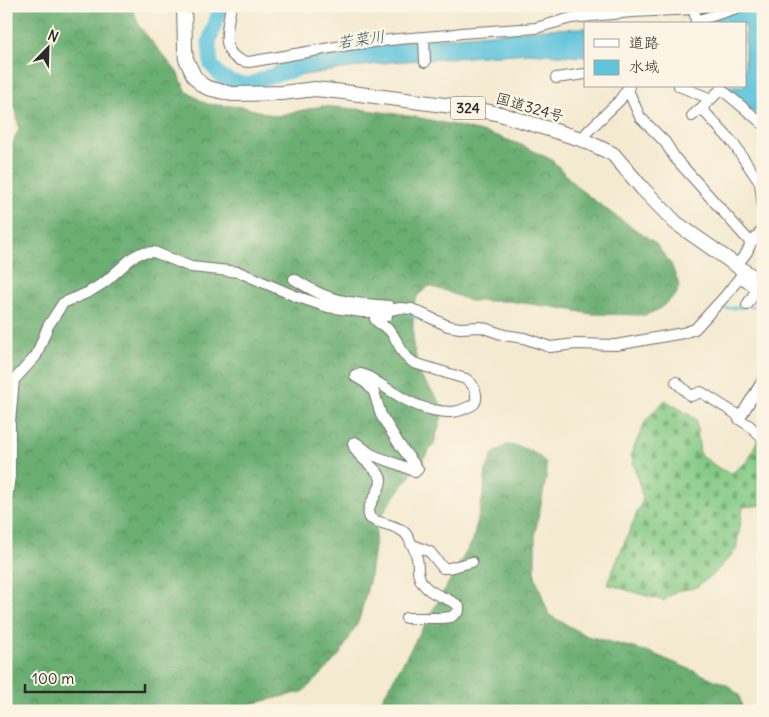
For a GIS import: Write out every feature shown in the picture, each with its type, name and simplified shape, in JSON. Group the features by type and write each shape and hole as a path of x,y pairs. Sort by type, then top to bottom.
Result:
{"highway":[{"name":"国道324号","path":"184,6 185,49 188,65 202,85 224,93 240,94 315,90 344,92 500,114 581,139 612,154 676,223 736,265 760,285"}],"street":[{"path":"231,6 226,32 229,52 241,61 249,62 348,44 536,28 571,18 645,9 698,8 696,21 743,6"},
{"path":"632,12 633,22"},
{"path":"424,38 425,62"},
{"path":"556,78 584,74"},
{"path":"581,139 615,106 629,88"},
{"path":"629,88 640,117 665,142 675,158 751,242"},
{"path":"684,88 711,99"},
{"path":"692,116 721,89 763,124"},
{"path":"701,108 733,143 761,181 763,207"},
{"path":"736,265 747,252 751,242 763,229"},
{"path":"6,506 10,476 10,422 14,380 36,356 48,326 63,303 90,292 105,282 133,257 141,253 154,252 191,267 239,272 295,296 328,307 362,312 386,311 400,308"},
{"path":"294,279 319,294 336,299 412,309 448,326 460,328 481,326 504,335 524,338 550,347 576,344 616,345 684,333 695,329 740,277 760,285 747,305"},
{"path":"406,618 451,617 458,611 459,606 454,601 430,592 422,583 418,577 417,557 407,535 399,528 370,518 368,511 381,479 358,454 352,446 353,443 359,444 373,455 416,472 418,469 381,415 374,392 356,375 367,376 404,399 431,410 458,413 474,405 476,401 475,389 472,383 466,379 414,363 407,359 388,329 376,322 375,319 377,317 402,314 412,309"},
{"path":"739,419 763,380"},
{"path":"676,382 691,396 701,392 736,414 739,419 750,426 763,439"},
{"path":"411,544 430,552 443,568 472,562"}],"green space":[{"path":"6,6 132,6 139,26 177,72 187,92 207,104 243,107 276,116 322,106 367,110 416,117 453,125 497,136 521,145 552,160 578,188 654,242 671,264 679,285 676,295 659,309 646,315 591,314 508,301 470,301 429,286 418,295 413,305 413,345 422,378 440,402 442,415 434,444 387,507 377,526 369,582 359,620 340,654 302,692 242,706 241,711 6,711 6,153 11,147 19,129 16,109 6,100"},
{"path":"665,400 696,419 700,455 720,469 732,473 748,461 758,439 763,444 763,505 743,507 736,550 713,575 695,588 676,591 664,601 607,584 643,499 631,454 646,420"},
{"path":"506,445 528,450 538,455 546,463 546,479 535,533 535,576 549,615 587,636 649,652 727,685 739,695 743,711 372,711 381,701 473,540 484,492 486,470 493,454"}],"water":[{"path":"748,6 763,6 763,120 725,88 746,88 746,22 695,22"},
{"path":"584,28 584,57 530,53 390,62 277,79 274,67 298,57 357,46 546,29"}],"waterway":[{"name":"若菜川","path":"221,6 209,42 211,65 222,77 232,82 249,85 270,76 295,70"},
{"path":"751,307 760,305 763,299"},
{"path":"718,309 745,307"},
{"path":"410,314 446,330"}]}
